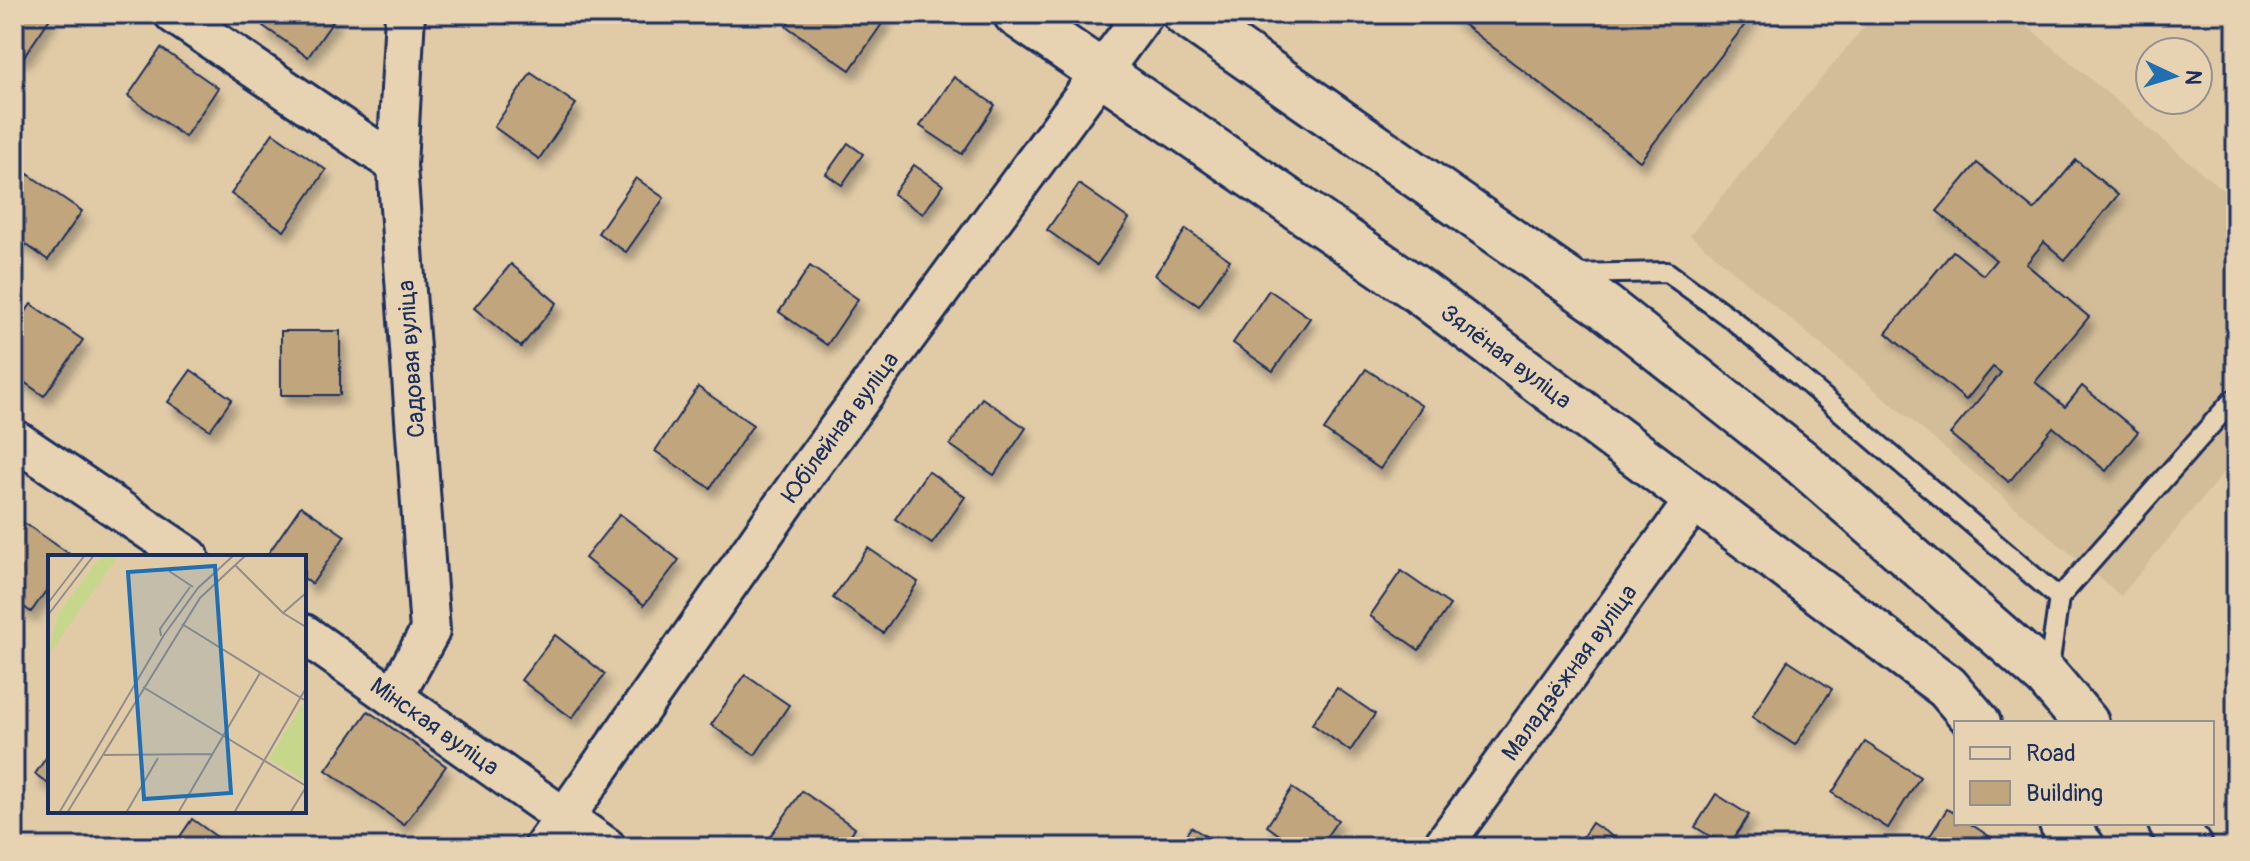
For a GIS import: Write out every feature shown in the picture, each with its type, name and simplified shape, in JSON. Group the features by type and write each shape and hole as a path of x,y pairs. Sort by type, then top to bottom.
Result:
{"main road":[{"name":"Зялёная вуліца","path":"1016,14 1102,76 1415,288 1947,687 1976,721"},
{"path":"1185,14 1561,274 1800,461 2047,677 2084,721"},
{"path":"2064,825 2082,847"},
{"path":"2173,825 2190,847"}],"street":[{"path":"174,14 397,165"},
{"name":"Садовая вуліца","path":"395,695 430,631 397,165 405,14"},
{"name":"Юбілейная вуліца","path":"554,833 808,470 1102,76 1144,14"},
{"path":"14,439 186,555"},
{"name":"Маладзёжная вуліца","path":"1442,847 1697,497"},
{"name":"Мінская вуліца","path":"306,635 395,695 554,833"},
{"path":"554,833 606,847"}],"lane":[{"path":"1561,274 1667,272 1733,320 2059,598"},
{"path":"2047,677 2059,598 2233,400"}],"shaded area":[{"path":"1875,14 2013,14 2236,201 2236,458 2121,596 1690,235"}],"building":[{"path":"14,14 53,14 23,58 14,52"},
{"path":"271,14 338,14 308,57 263,26"},
{"path":"795,14 881,14 886,18 850,70 786,26"},
{"path":"1450,14 1753,14 1640,161"},
{"path":"161,48 218,88 185,137 128,96"},
{"path":"531,73 576,104 539,159 494,127"},
{"path":"954,77 995,105 962,154 920,126"},
{"path":"273,133 326,170 284,231 231,194"},
{"path":"848,143 863,154 842,185 826,174"},
{"path":"2076,160 2118,195 2065,260 2044,242 2026,264 2089,317 2035,382 2065,407 2082,386 2138,432 2106,471 2053,427 2009,482 1950,434 2001,373 1993,367 1966,400 1886,333 1953,251 1983,275 1996,260 1937,211 1977,163 2034,210"},
{"path":"914,165 943,185 923,214 893,194"},
{"path":"28,174 82,211 48,260 14,236 14,194"},
{"path":"636,178 664,198 626,252 598,233"},
{"path":"1079,184 1129,219 1097,265 1047,230"},
{"path":"1186,229 1230,260 1199,306 1155,275"},
{"path":"511,264 557,303 521,347 474,308"},
{"path":"810,266 858,299 827,345 779,312"},
{"path":"1269,290 1310,318 1273,371 1233,343"},
{"path":"31,304 83,340 44,396 14,375 14,329"},
{"path":"281,331 340,331 340,395 281,395"},
{"path":"1366,369 1422,406 1380,469 1324,430"},
{"path":"191,370 232,399 210,430 168,402"},
{"path":"698,387 753,425 710,488 655,451"},
{"path":"982,398 1026,428 994,475 950,445"},
{"path":"928,471 965,497 932,544 895,519"},
{"path":"301,506 345,536 312,584 306,580 306,555 268,554"},
{"path":"620,514 679,560 644,605 585,558"},
{"path":"14,516 71,555 48,555 48,588 31,612 14,600"},
{"path":"868,548 918,582 883,633 833,598"},
{"path":"1401,571 1450,605 1419,650 1370,616"},
{"path":"555,635 605,674 572,718 521,680"},
{"path":"1788,660 1832,689 1795,745 1752,717"},
{"path":"745,675 789,705 755,755 711,725"},
{"path":"1337,688 1375,714 1350,751 1312,724"},
{"path":"368,711 446,766 404,825 326,770"},
{"path":"1865,742 1920,777 1888,828 1832,793"},
{"path":"48,755 48,784 35,774"},
{"path":"1292,788 1338,820 1319,847 1296,847 1267,826"},
{"path":"802,791 855,828 842,847 783,847 769,838"},
{"path":"1716,794 1749,815 1728,847 1695,827"},
{"path":"1947,809 1954,813 1954,825 1972,825 1998,842 1995,847 1923,847"},
{"path":"192,819 231,847 173,847"},
{"path":"1592,823 1629,847 1576,847"},
{"path":"1191,827 1223,847 1178,847"}]}
